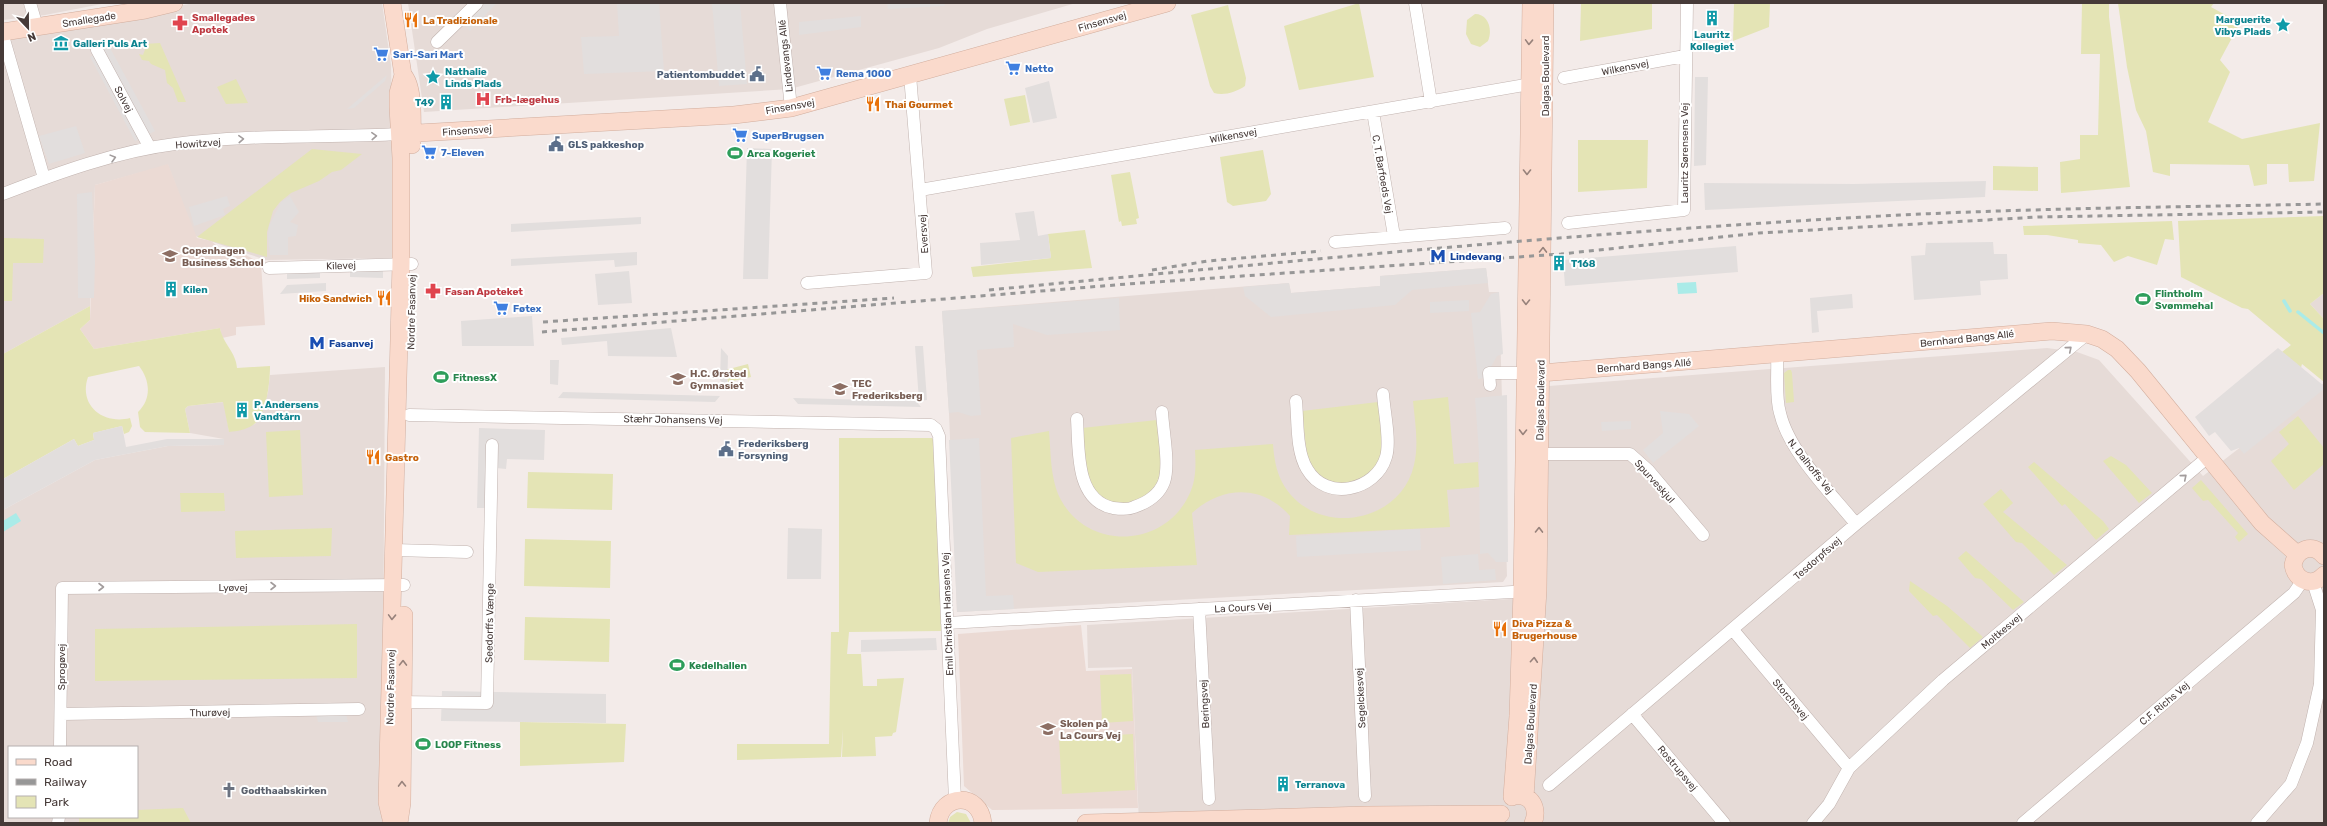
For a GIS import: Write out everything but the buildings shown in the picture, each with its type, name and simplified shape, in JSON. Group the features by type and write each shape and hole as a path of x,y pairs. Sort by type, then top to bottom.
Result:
{"street":[{"path":"30,3 37,27"},
{"name":"Smallegade","path":"3,32 174,3"},
{"name":"Nordre Fasanvej","path":"392,3 403,75 398,93 406,128 406,264 396,702 387,802 392,823"},
{"path":"437,42 477,3"},
{"name":"Lindevangs Allé","path":"780,3 790,103"},
{"name":"Finsensvej","path":"406,128 652,115 752,108 790,103 911,69 1128,3"},
{"name":"Finsensvej","path":"911,69 1167,3"},
{"path":"1415,3 1431,102"},
{"name":"Dalgas Boulevard","path":"1508,812 1530,591 1540,454 1533,373 1528,84 1530,3"},
{"name":"Dalgas Boulevard","path":"1530,591 1523,454 1533,373 1545,81 1545,3"},
{"name":"Lauritz Sørensens Vej","path":"1568,223 1684,210 1685,56 1687,3"},
{"path":"3,36 44,178"},
{"name":"Solvej","path":"98,50 150,148"},
{"name":"Wilkensvej","path":"1564,78 1685,56"},
{"name":"Eversvej","path":"807,283 926,273 911,69"},
{"name":"Wilkensvej","path":"920,190 1545,81"},
{"name":"C. T. Barfoeds Vej","path":"1373,112 1394,236"},
{"name":"Howitzvej","path":"3,194 44,178 150,148 196,142 406,128"},
{"path":"1335,242 1504,228"},
{"name":"Kilevej","path":"269,268 406,264"},
{"name":"Bernhard Bangs Allé","path":"1533,373 1777,355 2006,334 2052,331 2087,334 2102,339 2117,349 2138,371 2262,523 2298,554"},
{"name":"Tesdorpfsvej","path":"1549,785 1856,524 2087,334"},
{"name":"N. Dalhoffs Vej","path":"1777,355 1779,412 1787,435 1807,463 1856,524"},
{"path":"1490,385 1489,373 1533,373"},
{"path":"1296,401 1301,456 1308,471 1324,485 1344,489 1353,488 1368,482 1380,471 1384,464 1388,448 1383,394"},
{"path":"1077,419 1081,467 1088,490 1106,506 1119,509 1132,508 1151,498 1164,483 1166,468 1162,412"},
{"name":"Stæhr Johansens Vej","path":"403,415 925,424 936,429"},
{"name":"Emil Christian Hansens Vej","path":"936,429 939,436 955,800"},
{"name":"Seedorffs Vænge","path":"396,702 487,703 492,445"},
{"name":"Spurveskjul","path":"1523,454 1630,454 1648,470 1703,535"},
{"name":"Moltkesvej","path":"1812,823 1829,804 1849,768 1942,680 2208,457"},
{"path":"2257,823 2291,784 2307,743 2320,677 2322,610 2313,579 2298,577 2294,568 2294,559 2303,550 2312,548 2324,556"},
{"path":"400,550 467,552"},
{"name":"C.F. Richs Vej","path":"2023,823 2294,593 2313,579"},
{"name":"Lyøvej","path":"62,588 399,585"},
{"name":"Sprogøvej","path":"60,746 62,714 62,588"},
{"name":"La Cours Vej","path":"947,623 1530,591"},
{"name":"Segelckesvej","path":"1356,600 1365,796"},
{"name":"Beringsvej","path":"1199,609 1209,800"},
{"name":"Storchsvej","path":"1733,630 1849,768"},
{"name":"Nordre Fasanvej","path":"396,702 402,803 399,823"},
{"name":"Thurøvej","path":"62,714 359,710"},
{"name":"Rostrupsvej","path":"1632,714 1724,823"},
{"path":"938,823 942,809 955,800 973,803 982,815 983,823"},
{"path":"1086,823 1451,814 1461,816 1535,808 1538,821"}],"shaded area":[{"path":"3,3 107,3 45,15 3,20"},
{"path":"194,3 382,3 391,65 395,258 266,260 195,236 168,165 95,185 90,306 3,354 3,40"},
{"path":"408,3 1076,3 987,29 939,48 790,89 424,112"},
{"path":"477,3 497,3 470,31 460,20"},
{"path":"617,3 659,3 664,71 584,74 581,37 619,36"},
{"path":"712,3 740,3 747,84 719,86"},
{"path":"887,3 944,3 945,6 888,9"},
{"path":"861,16 861,27 799,35 799,22"},
{"path":"109,46 155,131 135,141 90,57"},
{"path":"387,75 385,81 354,108 347,109"},
{"path":"1695,77 1708,77 1706,165 1694,166"},
{"path":"1049,81 1057,118 1033,123 1025,88"},
{"path":"76,126 85,153 49,164 39,136"},
{"path":"747,148 772,149 768,279 743,279"},
{"name":"Copenhagen Business School","path":"168,164 197,238 211,241 221,249 240,252 261,263 265,325 236,327 236,335 222,338 220,328 94,349 80,329 90,320 95,185"},
{"path":"1986,181 1985,197 1705,210 1704,183 1854,184"},
{"path":"92,192 95,260 94,298 78,298 77,194"},
{"path":"227,196 230,206 223,209 225,215 194,226 189,207"},
{"path":"290,196 299,212 290,222 298,225 296,236 288,237 288,255 270,255 268,237 269,226 281,202"},
{"path":"1034,211 1038,236 1048,234 1051,258 981,265 980,243 1020,240 1015,213"},
{"path":"641,217 641,224 511,232 511,224"},
{"path":"1993,242 1994,254 2007,254 2008,279 1980,281 1981,295 1914,300 1911,256 1925,255 1926,243"},
{"path":"1736,246 1738,272 1565,286 1563,260"},
{"path":"637,252 637,265 615,267 614,260 511,266 511,259"},
{"path":"350,268 383,269 383,278 350,277"},
{"path":"1486,268 1489,292 1499,292 1507,576 1503,582 957,612 949,413 942,311 1289,283 1291,293 1380,286 1380,276"},
{"path":"1486,268 1488,283 1412,290 1395,305 1271,317 1245,296 1243,287 1289,283 1291,293 1380,286 1380,276"},
{"path":"320,269 320,278 287,279 287,271"},
{"path":"629,271 632,303 598,305 595,274"},
{"path":"326,283 326,291 280,294 287,285"},
{"path":"1499,292 1503,354 1497,356 1485,378 1478,379 1471,313 1480,312 1491,294"},
{"path":"2324,293 2324,319 2310,304"},
{"path":"1852,294 1853,308 1817,311 1819,332 1812,333 1810,298"},
{"path":"1119,298 1120,330 1047,335 1013,324 1014,347 977,350 981,415 971,416 958,412 949,413 942,311"},
{"path":"1469,300 1469,311 1430,313 1430,302"},
{"path":"532,316 534,346 462,346 461,321"},
{"path":"671,328 677,357 608,356 607,341 562,345 561,338"},
{"path":"915,346 923,346 927,400 919,401"},
{"path":"721,348 728,356 727,388 720,380"},
{"path":"2047,348 2077,352 2099,360 2203,476 2324,383 2324,823 1139,823 1132,667 1088,668 1087,625 1543,597 1549,386"},
{"path":"2278,348 2324,386 2324,389 2244,454 2239,448 2231,451 2215,432 2209,436 2195,417"},
{"path":"550,360 559,360 558,385 550,384"},
{"path":"385,367 382,823 3,823 3,510 95,460 168,446 223,445 224,439 190,433 185,409 188,406 224,402 229,431 255,424 263,409 268,392 270,375"},
{"path":"563,392 720,396 715,402 558,398"},
{"path":"1507,395 1508,562 1496,562 1488,553 1480,554 1479,452 1475,398"},
{"path":"793,398 916,401 921,407 798,404"},
{"path":"1660,411 1689,414 1699,426 1653,463 1643,450 1663,433"},
{"path":"1631,421 1631,429 1602,431 1601,422"},
{"path":"122,426 126,447 167,439 224,439 224,445 168,446 95,460 3,510 3,479 74,439 78,446 94,440 93,433"},
{"path":"479,428 545,430 544,460 507,459 506,469 496,468 494,508 477,508"},
{"path":"979,438 986,596 1013,595 1014,609 957,612 949,440"},
{"path":"788,528 822,529 821,579 787,579"},
{"path":"1420,529 1421,550 1297,557 1296,536"},
{"path":"1478,554 1479,570 1495,569 1496,580 1443,584 1441,557"},
{"name":"Skolen på La Cours Vej","path":"1081,625 1086,671 1132,669 1138,808 992,810 964,786 958,634"},
{"path":"936,638 937,650 861,652 861,640"},
{"path":"442,691 606,694 606,723 441,721"},
{"path":"346,714 348,722 318,722 316,715"}],"green space":[{"path":"1359,3 1374,77 1299,90 1284,26"},
{"path":"1581,3 1652,3 1652,29 1580,41"},
{"path":"1734,3 1770,3 1769,27 1733,41"},
{"path":"2082,3 2109,3 2109,17 2130,187 2061,193 2060,162 2080,159 2080,135 2098,135 2100,54 2081,54"},
{"path":"2118,3 2214,3 2211,7 2240,23 2220,60 2230,72 2208,122 2242,139 2320,123 2314,181 2289,182 2288,164 2267,164 2267,184 2254,186 2249,165 2170,164 2170,176 2153,172 2146,131 2136,110 2127,67"},
{"path":"1228,5 1246,78 1245,86 1234,92 1218,94 1214,93 1210,86 1191,15"},
{"path":"1475,14 1486,19 1490,27 1488,41 1480,47 1471,44 1466,34 1467,20"},
{"path":"160,43 186,102 178,102 173,88 167,83 165,70 151,64 149,61 142,60 139,54 143,55 146,47 144,44"},
{"path":"236,79 248,103 226,104 217,87"},
{"path":"1025,95 1030,122 1010,126 1004,99"},
{"path":"1578,140 1648,140 1647,188 1578,192"},
{"path":"312,149 362,154 341,170 332,172 319,181 291,193 280,202 273,211 267,232 267,257 197,237"},
{"path":"1263,150 1271,194 1266,201 1233,206 1227,202 1220,157"},
{"path":"1993,166 2038,167 2038,191 1993,190"},
{"path":"1130,172 1139,218 1136,219 1137,224 1122,226 1121,221 1119,222 1111,175"},
{"path":"2324,216 2324,293 2310,304 2324,319 2324,382 2302,364 2300,371 2282,352 2291,345 2248,309 2242,308 2181,277 2178,221"},
{"path":"2172,221 2174,240 2165,239 2157,265 2128,256 2114,262 2101,245 2078,243 2078,240 2047,235 2024,235 2023,226"},
{"path":"1085,230 1092,268 973,277 971,267 1051,258 1048,234"},
{"path":"3,238 44,239 43,263 13,263 12,301 3,301"},
{"path":"90,306 90,320 80,329 94,349 220,328 234,357 237,368 270,366 267,398 262,414 253,425 238,431 229,432 223,402 188,406 185,409 190,433 145,432 140,427 138,412 146,401 148,389 143,371 139,366 88,377 86,387 90,405 103,416 111,419 130,418 132,426 129,432 124,434 122,426 93,433 94,440 78,446 74,439 3,479 3,354"},
{"path":"748,364 751,377 728,382 725,370"},
{"path":"1791,370 1792,373 1794,402 1786,403 1784,373"},
{"path":"1448,397 1454,464 1478,462 1479,487 1447,490 1450,527 1289,535 1290,516 1268,499 1255,494 1242,492 1230,493 1217,497 1192,513 1197,565 1038,572 1016,563 1011,438 1049,431 1053,475 1057,492 1061,500 1074,517 1089,528 1107,535 1126,536 1145,533 1162,525 1177,513 1189,495 1193,484 1195,450 1273,444 1276,464 1282,482 1296,500 1313,512 1333,517 1354,517 1374,512 1392,501 1406,486 1414,465 1416,449 1413,401"},
{"path":"1378,402 1383,450 1376,470 1344,487 1316,475 1307,457 1302,411"},
{"path":"2298,416 2324,448 2324,464 2294,490 2271,461 2289,444 2279,432"},
{"path":"1157,420 1161,468 1156,485 1146,495 1133,502 1114,503 1103,499 1095,491 1089,480 1084,454 1082,428"},
{"path":"300,430 303,495 269,497 266,432"},
{"path":"839,438 932,438 937,446 941,631 849,632 847,654 861,654 863,686 877,686 877,679 904,678 896,732 893,733 892,736 875,737 876,756 842,757 843,729 841,757 737,760 737,744 829,744 831,632 839,632"},
{"path":"2111,456 2126,465 2152,493 2139,503 2103,461"},
{"path":"2034,462 2103,521 2109,529 2096,540 2065,504 2062,506 2028,467"},
{"path":"528,472 613,474 612,510 527,508"},
{"path":"2201,480 2248,534 2239,542 2235,537 2238,533 2208,500 2203,501 2192,488"},
{"path":"2001,489 2013,503 2003,512 2067,565 2054,575 2022,543 2016,542 1983,504"},
{"path":"180,493 224,493 225,511 181,512"},
{"path":"332,528 331,556 236,558 235,531"},
{"path":"525,539 611,541 610,588 524,586"},
{"path":"1966,551 2024,602 2013,610 1981,579 1975,578 1958,558"},
{"path":"1910,581 1947,606 1983,637 1970,648 1937,615 1933,616 1909,591"},
{"path":"525,617 610,619 609,662 524,660"},
{"path":"357,624 357,678 95,681 95,629"},
{"path":"1131,674 1133,721 1102,723 1100,675"},
{"path":"520,722 626,724 624,762 520,766"},
{"path":"1133,734 1135,790 1062,794 1059,738"},
{"path":"183,808 191,823 79,823 79,818 138,818 138,810"},
{"path":"957,812 966,814 971,823 948,823 950,817"}],"water":[{"path":"1696,282 1697,293 1678,294 1677,283"},
{"path":"16,513 21,521 3,532 3,521"}],"waterway":[{"path":"2284,301 2290,311"},
{"path":"2298,312 2324,333"}],"railway":[{"path":"989,290 1217,268 1673,229 1901,215 2112,208 2324,204"},
{"path":"542,332 1127,284 1561,254 1759,233 2038,217 2324,212"},
{"path":"1152,270 1208,261 1321,251"},
{"path":"543,322 894,298"}],"place":[{"name":"Lauritz Kollegiet","path":"1712,18"},
{"name":"La Tradizionale","path":"411,20"},
{"name":"Smallegades Apotek","path":"180,23"},
{"name":"Marguerite Vibys Plads","path":"2283,25"},
{"name":"Galleri Puls Art","path":"61,43"},
{"name":"Sari-Sari Mart","path":"381,54"},
{"name":"Netto","path":"1013,68"},
{"name":"Rema 1000","path":"824,73"},
{"name":"Patientombuddet","path":"757,74"},
{"name":"Nathalie Linds Plads","path":"433,77"},
{"name":"Frb-lægehus","path":"483,99"},
{"name":"T49","path":"446,102"},
{"name":"Thai Gourmet","path":"873,104"},
{"name":"SuperBrugsen","path":"740,135"},
{"name":"GLS pakkeshop","path":"556,144"},
{"name":"7-Eleven","path":"429,152"},
{"name":"Arca Kogeriet","path":"735,153"},
{"name":"Copenhagen Business School","path":"170,256"},
{"name":"Lindevang","path":"1438,256"},
{"name":"T168","path":"1559,263"},
{"name":"Kilen","path":"171,289"},
{"name":"Fasan Apoteket","path":"433,291"},
{"name":"Hiko Sandwich","path":"384,298"},
{"name":"Flintholm Svømmehal","path":"2143,299"},
{"name":"Føtex","path":"501,308"},
{"name":"Fasanvej","path":"317,343"},
{"name":"FitnessX","path":"441,377"},
{"name":"H.C. Ørsted Gymnasiet","path":"678,379"},
{"name":"TEC Frederiksberg","path":"840,389"},
{"name":"P. Andersens Vandtårn","path":"242,410"},
{"name":"Frederiksberg Forsyning","path":"726,449"},
{"name":"Gastro","path":"373,457"},
{"name":"Diva Pizza & Brugerhouse","path":"1500,629"},
{"name":"Kedelhallen","path":"677,665"},
{"name":"Skolen på La Cours Vej","path":"1048,729"},
{"name":"LOOP Fitness","path":"423,744"},
{"name":"Terranova","path":"1283,784"},
{"name":"Godthaabskirken","path":"229,790"}]}
